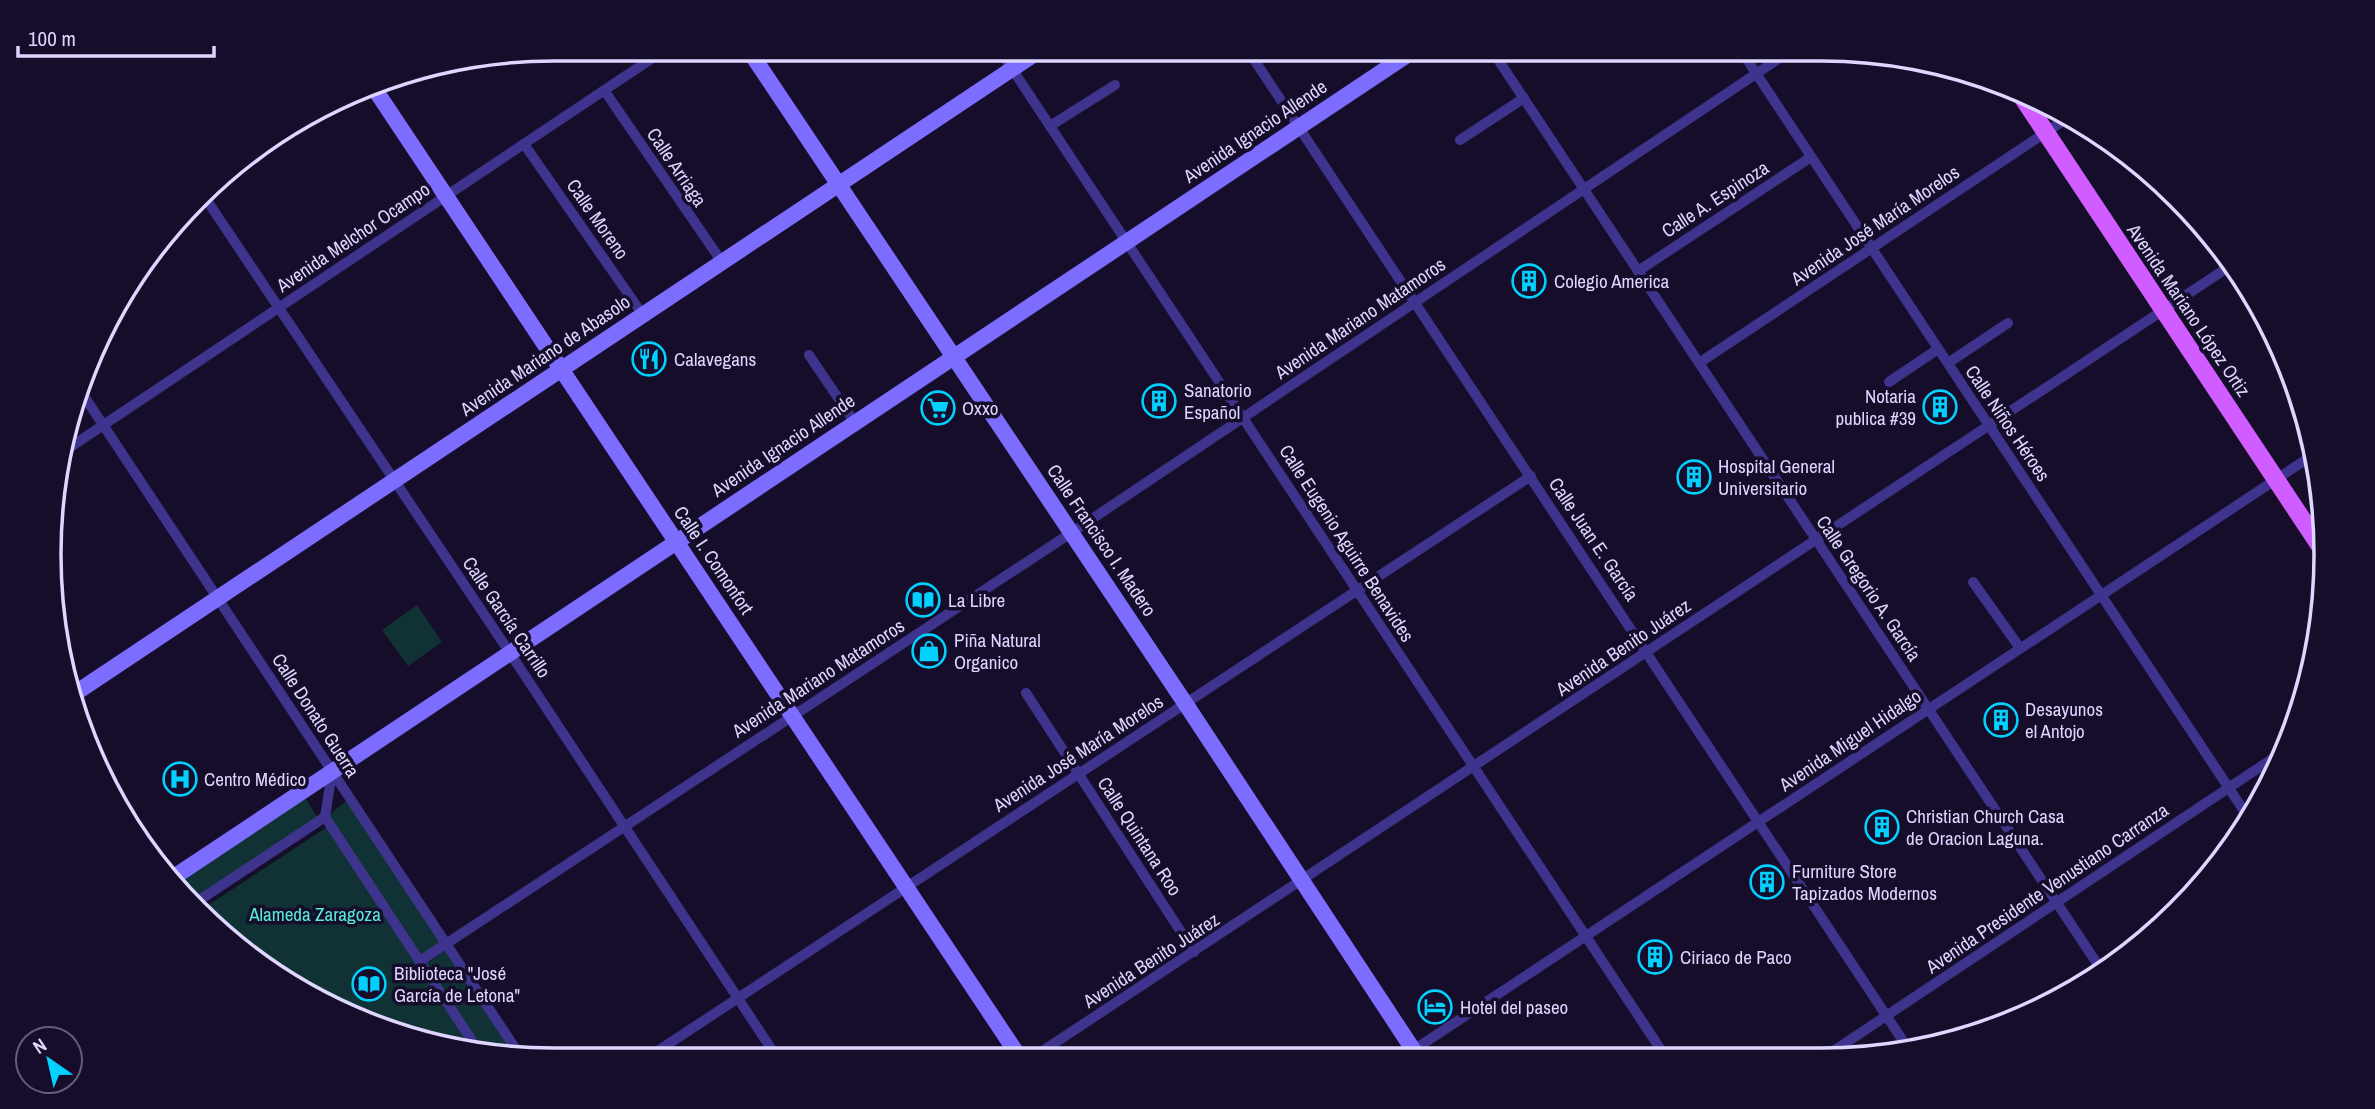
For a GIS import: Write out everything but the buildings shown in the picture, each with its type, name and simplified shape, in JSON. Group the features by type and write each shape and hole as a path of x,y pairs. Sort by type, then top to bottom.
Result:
{"main road":[{"name":"Avenida Mariano López Ortiz","path":"2029,108 2313,536"}],"street":[{"name":"Avenida Melchor Ocampo","path":"74,445 648,61"},
{"name":"Calle Francisco I. Madero","path":"756,61 1303,881 1408,1048"},
{"name":"Calle Eugenio Aguirre Benavides","path":"1007,61 1660,1048"},
{"name":"Avenida Mariano de Abasolo","path":"80,690 1024,61"},
{"name":"Calle Juan E. García","path":"1255,61 1904,1041"},
{"name":"Avenida Ignacio Allende","path":"179,874 1398,61"},
{"name":"Calle Gregorio A. García","path":"1499,61 2097,963"},
{"name":"Calle Niños Héroes","path":"1748,61 2243,810"},
{"name":"Avenida Mariano Matamoros","path":"420,961 1071,533 1775,61"},
{"path":"1050,126 1115,85"},
{"name":"Calle Arriaga","path":"604,90 722,262"},
{"name":"Calle I. Comonfort","path":"378,94 1013,1048"},
{"path":"1460,140 1524,98"},
{"name":"Avenida José María Morelos","path":"1699,363 2060,123"},
{"name":"Calle Moreno","path":"524,144 643,315"},
{"name":"Calle A. Espinoza","path":"1638,271 1811,157"},
{"name":"Calle García Carrillo","path":"209,203 771,1048"},
{"name":"Avenida Benito Juárez","path":"1047,1048 2224,270"},
{"path":"1948,363 2008,323"},
{"path":"1889,382 1938,349"},
{"path":"809,355 855,423"},
{"name":"Calle Donato Guerra","path":"86,399 514,1046"},
{"name":"Avenida Miguel Hidalgo","path":"1422,1048 1586,936 2304,460"},
{"name":"Avenida José María Morelos","path":"662,1048 1531,476"},
{"path":"1973,582 2020,649"},
{"name":"Calle Quintana Roo","path":"1026,693 1194,952"},
{"name":"Avenida Presidente Venustiano Carranza","path":"1839,1047 2268,762"},
{"path":"332,772 325,817 472,1041"},
{"path":"202,899 325,817"}],"green space":[{"path":"417,605 442,642 408,666 382,630"},
{"path":"305,798 318,818 198,895 182,878"},
{"name":"Alameda Zaragoza","path":"347,800 442,943 424,956 429,962 446,950 508,1046 427,1031 396,1022 336,997 280,965 208,905 333,823 328,816"}],"place":[{"name":"Colegio America","path":"1529,281"},
{"name":"Calavegans","path":"649,359"},
{"name":"Sanatorio Español","path":"1159,401"},
{"name":"Notaria publica #39","path":"1940,407"},
{"name":"Oxxo","path":"938,408"},
{"name":"Hospital General Universitario","path":"1694,477"},
{"name":"La Libre","path":"923,600"},
{"name":"Piña Natural Organico","path":"929,651"},
{"name":"Desayunos el Antojo","path":"2001,720"},
{"name":"Centro Médico","path":"180,779"},
{"name":"Christian Church Casa de Oracion Laguna.","path":"1882,827"},
{"name":"Furniture Store Tapizados Modernos","path":"1767,882"},
{"name":"Ciriaco de Paco","path":"1655,957"},
{"name":"Biblioteca \"José García de Letona\"","path":"369,984"},
{"name":"Hotel del paseo","path":"1435,1007"}]}
